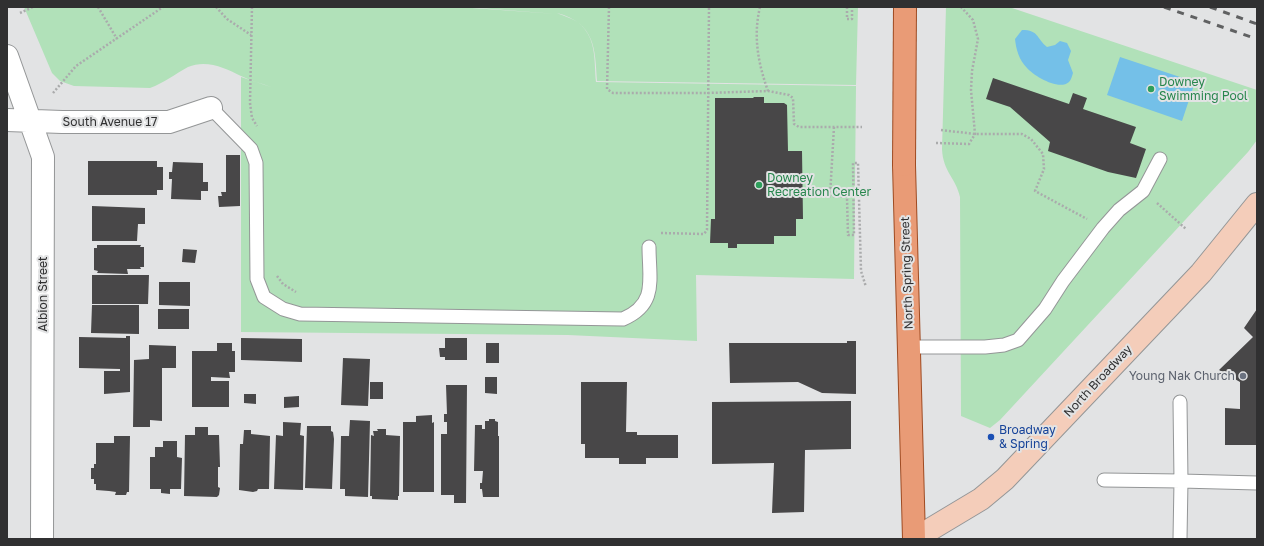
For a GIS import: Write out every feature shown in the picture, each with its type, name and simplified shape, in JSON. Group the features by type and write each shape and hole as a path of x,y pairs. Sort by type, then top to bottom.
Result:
{"main road":[{"name":"North Spring Street","path":"905,7 904,165 914,539"},
{"name":"North Broadway","path":"921,539 931,529 981,499 1006,479 1201,273 1257,204"}],"street":[{"name":"Albion Street","path":"7,56 43,157 42,539"},
{"name":"South Avenue 17","path":"7,120 68,122 169,122 211,108"}],"lane":[{"path":"211,108 251,149 256,163 257,279 264,297 283,309 300,314 623,319 635,314 644,306 649,293 649,247"},
{"path":"909,347 985,347 1004,345 1018,340 1046,309 1063,281 1103,228 1120,210 1143,191 1160,158"},
{"path":"1180,402 1180,539"},
{"path":"1104,480 1257,483"}],"path":[{"path":"20,13 34,7"},
{"path":"98,7 117,39"},
{"path":"53,93 76,66 163,7"},
{"path":"216,7 227,19 251,35"},
{"path":"252,7 250,103 252,118 260,131"},
{"path":"609,7 607,89 613,93 707,93 768,90 789,95 793,98 794,124 799,127 862,127"},
{"path":"649,247 649,239 654,233 704,234 707,230 707,93 709,7"},
{"path":"760,7 756,36 759,64 768,90"},
{"path":"847,7 847,19 850,20 852,19 852,7"},
{"path":"936,143 969,144 975,134 971,90 972,71 978,39 973,20 961,7"},
{"path":"834,127 830,196 847,196 848,235 854,235 853,163 858,163 861,272 866,287"},
{"path":"940,130 975,134 1022,134 1031,139 1043,154 1044,169 1035,191 1103,228"},
{"path":"1154,201 1186,229"},
{"path":"276,274 284,284 299,294"}],"green space":[{"name":"Downey Recreation Center","path":"24,7 458,7 557,14 466,7 858,7 856,85 597,81 595,56 596,82 856,86 854,279 696,275 697,341 568,335 241,332 241,77 271,87 248,79 229,70 209,64 188,67 150,88 74,86 60,81 52,73","holes":["557,13 570,17 574,20"]},
{"path":"946,7 1009,7 1257,90 1257,140 1248,152 1000,420 990,428 961,416 960,197 956,185 945,164 942,149"}],"water":[{"path":"1022,30 1032,31 1047,47 1055,45 1060,41 1067,43 1071,51 1068,60 1073,73 1069,82 1059,85 1053,84 1035,75 1024,65 1015,43 1015,39"},
{"name":"Downey Swimming Pool","path":"1120,57 1195,82 1182,121 1107,95"}],"building":[{"path":"993,78 1069,104 1073,93 1087,98 1083,109 1136,127 1130,143 1146,149 1136,178 1108,172 1048,151 1050,142 1010,107 986,99"},
{"name":"Downey Recreation Center","path":"753,97 764,97 764,103 784,103 787,105 788,151 802,151 803,219 796,219 796,236 774,236 774,244 737,244 737,248 728,248 728,243 710,243 711,219 715,219 715,98 754,98"},
{"path":"226,155 240,155 240,206 219,207 218,196 222,196 221,192 226,192"},
{"path":"88,161 157,161 157,167 163,167 163,190 157,190 157,195 88,195"},
{"path":"173,162 203,163 203,182 208,182 208,191 201,191 201,200 171,199 172,179 169,179 169,172 172,172"},
{"path":"92,206 145,208 145,224 138,224 137,241 92,241"},
{"path":"97,245 141,245 140,247 144,247 144,267 140,267 141,269 127,269 128,274 97,273 98,271 94,270 94,248 97,248"},
{"path":"183,249 197,250 195,263 182,262"},
{"path":"92,275 149,275 148,304 92,304"},
{"path":"159,282 190,282 190,306 159,305"},
{"path":"92,305 139,305 139,334 91,333"},
{"path":"158,309 189,309 189,329 158,329"},
{"name":"Young Nak Church","path":"1257,309 1257,445 1225,445 1225,408 1240,409 1240,382 1219,370 1253,337 1244,328"},
{"path":"126,336 130,336 130,392 104,394 104,371 120,371 120,369 79,368 79,337 126,338"},
{"path":"241,338 302,339 302,362 241,360"},
{"path":"445,338 467,338 467,360 445,360 445,357 440,357 439,348 445,348"},
{"path":"847,341 856,341 856,394 822,393 798,382 730,383 729,343 847,343"},
{"path":"217,343 232,343 232,351 235,351 235,372 229,372 230,378 211,377 211,381 229,381 229,407 192,407 192,351 217,351"},
{"path":"486,343 499,343 499,363 486,363"},
{"path":"149,345 176,346 176,368 162,368 162,421 150,420 150,427 133,427 134,360 149,359"},
{"path":"343,358 370,359 368,406 341,405"},
{"path":"485,377 497,377 497,394 485,393"},
{"path":"370,382 383,382 383,399 370,399"},
{"path":"581,382 627,382 626,432 637,432 637,435 678,435 678,458 646,458 646,464 619,464 619,458 585,458 585,444 581,444"},
{"path":"446,385 467,385 466,503 454,503 454,495 441,495 441,434 447,434 447,422 444,422 444,414 447,414"},
{"path":"244,394 256,394 256,404 244,403"},
{"path":"299,396 299,407 284,408 284,397"},
{"path":"851,401 851,449 805,450 804,512 772,513 774,463 712,464 712,402"},
{"path":"432,415 432,423 434,422 434,492 403,492 403,422 416,422 416,416"},
{"path":"489,419 495,419 495,421 498,422 499,497 483,497 482,489 480,489 480,483 482,483 483,471 474,471 475,425 482,425 482,429 485,429 485,421 489,421"},
{"path":"350,420 370,421 368,497 345,496 345,489 340,489 341,436 349,436"},
{"path":"283,422 301,423 300,435 304,436 303,490 274,489 276,435 283,436"},
{"path":"307,426 331,426 334,439 332,489 305,488"},
{"path":"195,427 208,427 208,435 219,435 220,467 218,467 218,487 220,488 219,495 217,497 184,496 185,435 195,435"},
{"path":"377,429 386,429 386,435 400,436 398,500 372,499 372,496 370,496 371,435 374,436 373,431 378,431"},
{"path":"244,430 251,430 251,434 270,436 269,489 258,489 257,491 253,492 239,490 240,444 243,444"},
{"path":"114,436 130,436 129,492 127,492 126,495 115,495 116,492 96,490 94,479 91,479 91,468 94,468 94,464 96,464 96,443 114,443"},
{"path":"163,441 177,441 177,457 182,458 181,489 170,489 170,494 161,493 161,489 150,489 150,457 155,457 155,447 163,447"}],"railway":[{"path":"1164,7 1257,39"},
{"path":"1210,7 1257,24"}],"place":[{"name":"Downey Swimming Pool","path":"1151,89"},
{"name":"Downey Recreation Center","path":"759,185"},
{"name":"Young Nak Church","path":"1243,376"},
{"name":"Broadway & Spring","path":"991,437"}]}
